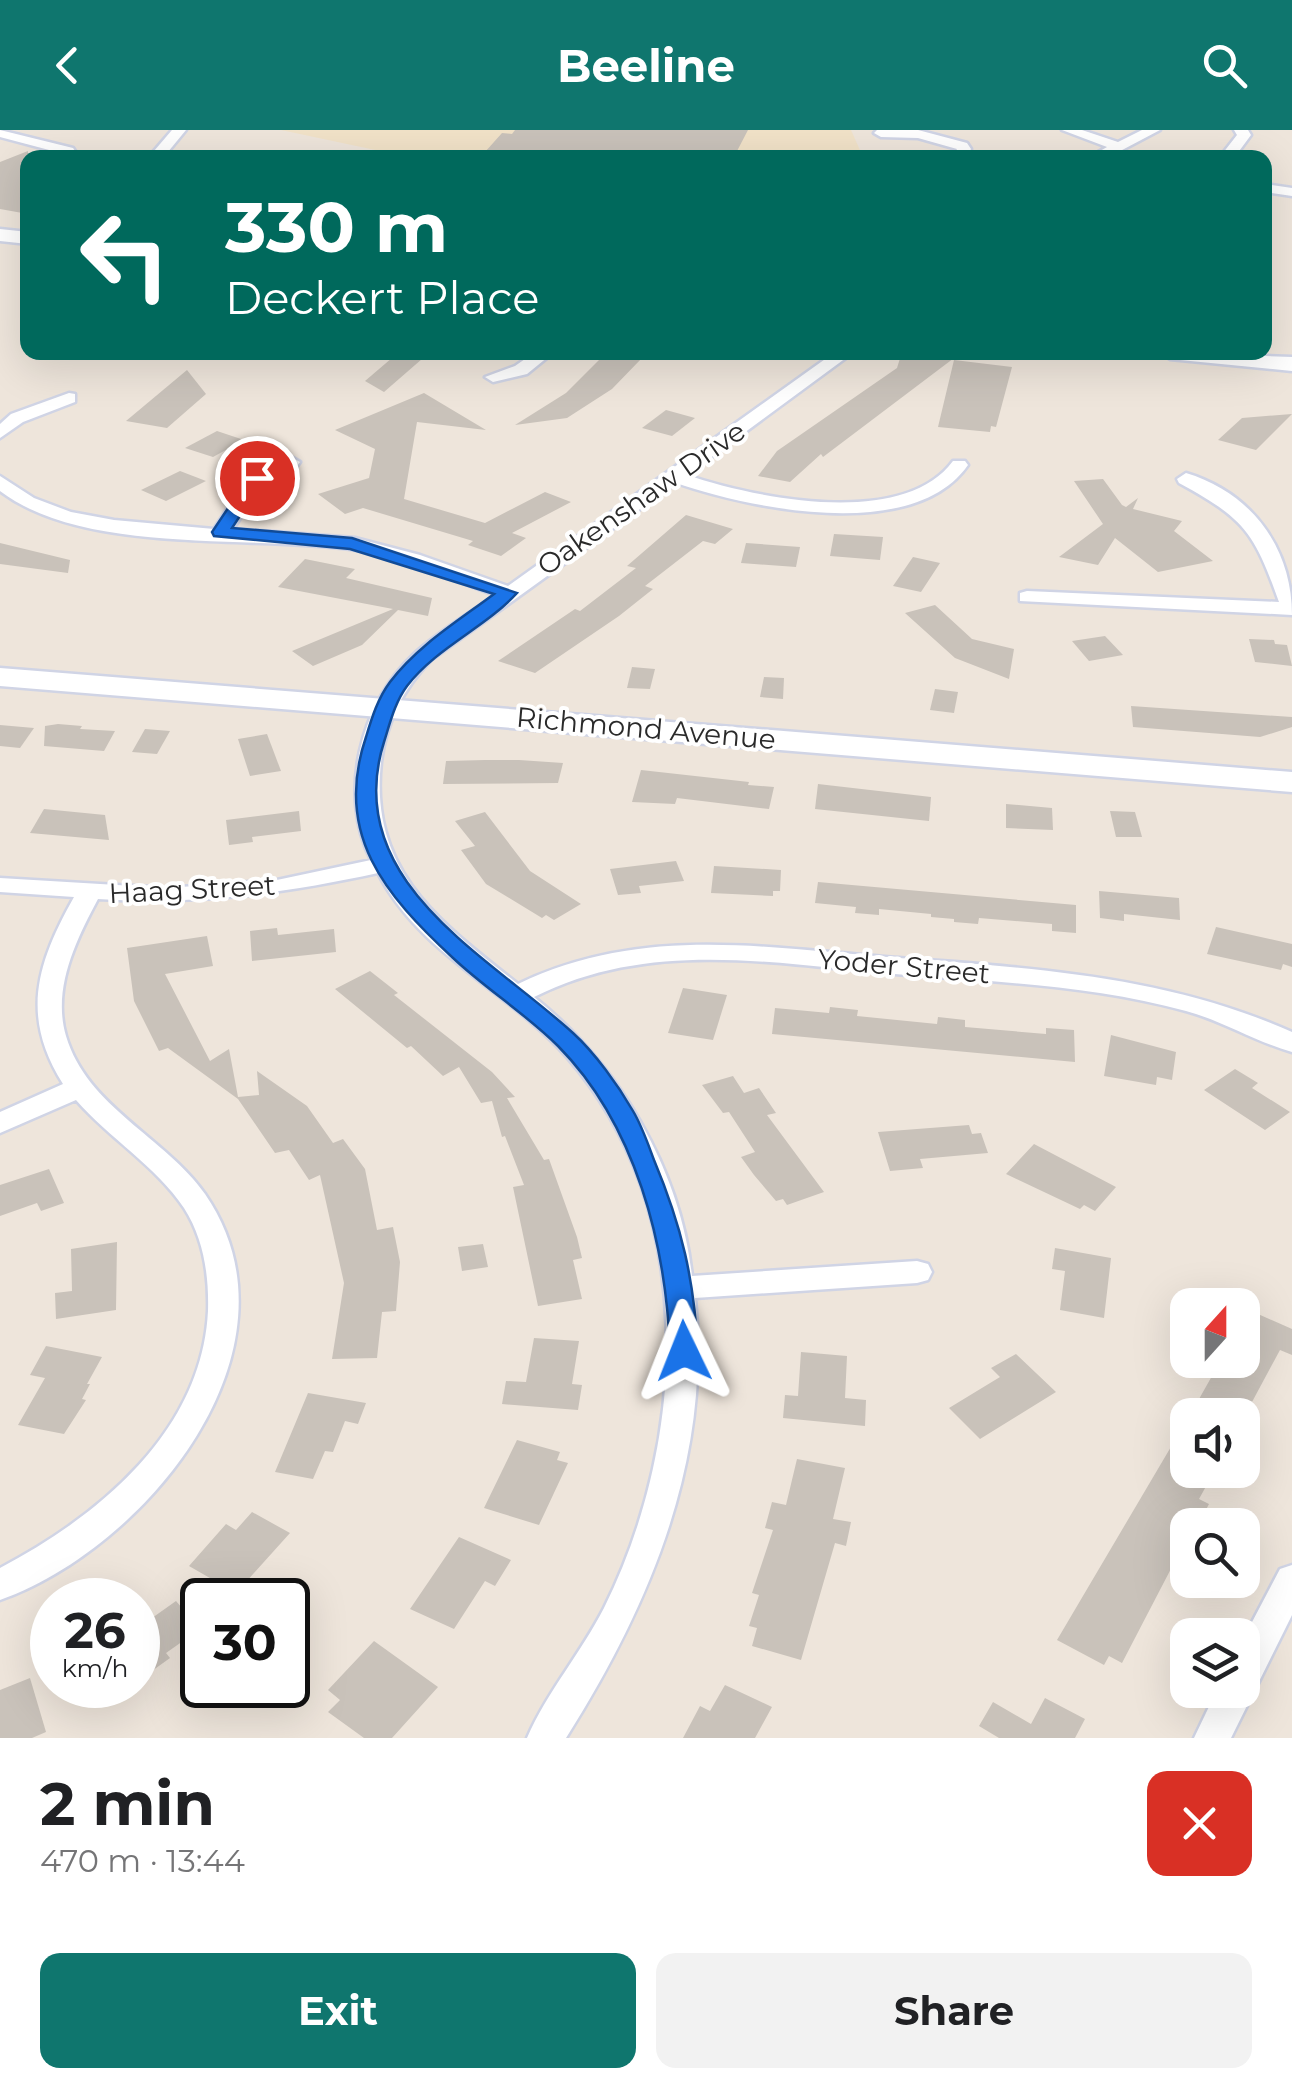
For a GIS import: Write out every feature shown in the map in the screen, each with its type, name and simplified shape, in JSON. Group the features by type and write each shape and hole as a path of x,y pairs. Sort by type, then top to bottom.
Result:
{"street":[{"path":"161,150 179,130"},
{"path":"1069,130 1118,146"},
{"path":"1110,150 1153,130"},
{"path":"882,136 918,134 962,146 961,150"},
{"path":"4,137 63,150"},
{"path":"493,377 521,370 535,360"},
{"name":"Oakenshaw Drive","path":"545,1738 595,1661 630,1594 660,1515 681,1413 681,1288 666,1219 623,1115 568,1041 442,935 383,865 366,820 364,778 385,707 414,665 508,593 835,360"},
{"path":"1251,360 1292,364"},
{"path":"0,433 32,410 69,398"},
{"path":"220,532 257,478 291,462"},
{"path":"672,476 764,502 854,506 937,490 955,478 959,466"},
{"path":"1026,596 1291,609 1258,527 1238,508 1186,479"},
{"path":"0,482 31,504 81,520 352,544 508,593"},
{"name":"Richmond Avenue","path":"0,677 1292,782"},
{"name":"Haag Street","path":"0,885 88,894 222,894 383,865"},
{"path":"0,1585 56,1552 159,1464 197,1406 213,1366 222,1326 222,1273 212,1237 196,1204 165,1167 112,1123 80,1088 53,1037 50,1002 63,943 88,894"},
{"name":"Yoder Street","path":"514,997 566,972 604,960 659,952 736,951 1131,988 1215,1009 1292,1043"},
{"path":"0,1123 80,1088"},
{"path":"681,1288 917,1272"},
{"path":"1260,1643 1292,1580"},
{"path":"1212,1738 1227,1708"}],"shaded area":[{"path":"281,130 851,130 860,150 375,150"}],"building":[{"path":"515,130 748,130 738,150 487,150 502,133 512,134"},
{"path":"20,154 20,213 0,209 0,162"},
{"path":"390,360 421,360 384,392 365,381"},
{"path":"599,360 640,360 612,389 567,418 515,425 566,393"},
{"path":"900,360 951,360 823,457 821,454 790,482 758,476 777,451 897,368"},
{"path":"954,360 1012,367 996,427 991,426 990,432 938,427"},
{"path":"187,370 206,394 167,428 126,421"},
{"path":"424,393 486,430 417,422 404,499 485,523 545,492 571,502 512,533 526,538 501,556 468,545 473,541 363,508 345,514 318,494 369,478 375,449 335,430"},
{"path":"666,410 695,418 672,436 642,428"},
{"path":"1292,414 1256,450 1218,440 1242,418"},
{"path":"217,431 244,440 213,457 185,448"},
{"path":"180,471 206,481 166,501 141,490"},
{"path":"1103,479 1122,505 1126,507 1138,498 1133,509 1182,521 1174,531 1213,561 1158,572 1115,538 1098,565 1059,557 1103,524 1074,481"},
{"path":"686,515 733,529 715,544 703,541 645,586 653,589 619,616 535,673 498,661 575,609 580,611 636,568 627,566"},
{"path":"834,534 883,537 880,560 830,556"},
{"path":"0,543 70,560 68,573 0,564"},
{"path":"746,543 800,547 796,567 741,563"},
{"path":"913,557 940,563 921,592 893,586"},
{"path":"305,559 355,569 346,578 432,598 428,616 398,610 362,645 313,666 292,651 393,609 278,587"},
{"path":"935,605 972,639 1014,649 1009,679 955,658 905,613"},
{"path":"1105,636 1123,655 1089,661 1072,641"},
{"path":"1249,639 1287,645 1292,666 1255,662"},
{"path":"632,667 655,669 650,689 627,688"},
{"path":"764,677 784,678 783,699 760,697"},
{"path":"935,689 958,692 954,713 930,710"},
{"path":"1131,706 1292,717 1292,727 1260,737 1133,727"},
{"path":"0,725 34,728 20,748 0,746"},
{"path":"45,726 115,731 104,751 44,746"},
{"path":"145,729 170,731 157,754 132,752"},
{"path":"267,734 281,771 250,776 238,739"},
{"path":"446,761 563,763 558,783 443,784"},
{"path":"641,770 774,787 769,809 677,798 675,804 632,802"},
{"path":"818,784 931,797 929,821 815,809"},
{"path":"1006,804 1052,808 1053,830 1006,828"},
{"path":"44,809 105,815 109,840 30,833"},
{"path":"299,811 301,831 252,837 253,842 229,845 226,820"},
{"path":"1110,811 1135,812 1142,837 1116,837"},
{"path":"485,812 530,871 581,904 554,920 546,915 542,918 486,884 461,850 475,846 455,821"},
{"path":"676,861 684,881 639,886 641,893 618,895 610,869"},
{"path":"714,866 781,870 780,891 773,891 773,896 711,893"},
{"path":"818,882 1076,905 1076,933 1052,931 1052,924 979,918 978,924 954,922 931,914 879,909 879,915 855,913 856,907 815,903"},
{"path":"1099,891 1179,898 1180,920 1124,914 1124,921 1100,918"},
{"path":"1216,927 1292,944 1292,967 1283,964 1281,970 1207,954"},
{"path":"277,928 278,935 334,929 336,952 252,961 250,931"},
{"path":"207,936 213,966 165,974 210,1061 229,1049 238,1097 259,1095 257,1071 307,1106 333,1143 343,1139 365,1169 377,1230 393,1227 400,1262 396,1311 382,1312 377,1358 332,1359 344,1283 320,1175 309,1180 289,1150 275,1153 238,1099 168,1048 159,1051 134,1001 127,948"},
{"path":"370,971 398,993 394,995 492,1072 515,1097 507,1098 544,1160 549,1159 577,1237 582,1258 573,1260 582,1299 538,1306 513,1187 524,1185 505,1136 502,1137 492,1101 481,1103 459,1067 443,1076 411,1046 407,1048 335,989"},
{"path":"683,988 727,995 713,1040 668,1033"},
{"path":"830,1007 858,1010 857,1016 937,1024 938,1017 965,1020 965,1027 1046,1034 1046,1028 1074,1030 1075,1062 772,1034 775,1008 829,1013"},
{"path":"1111,1035 1176,1052 1172,1080 1157,1077 1156,1085 1104,1076"},
{"path":"1235,1069 1258,1083 1252,1088 1290,1112 1265,1130 1204,1090"},
{"path":"733,1076 744,1093 759,1088 776,1113 767,1115 824,1192 787,1205 783,1199 776,1201 754,1175 741,1157 755,1152 729,1112 723,1113 702,1085"},
{"path":"969,1125 972,1134 981,1133 988,1153 920,1159 923,1168 890,1171 878,1132"},
{"path":"1034,1144 1116,1187 1095,1211 1084,1205 1080,1209 1006,1174"},
{"path":"49,1169 64,1203 41,1211 37,1203 0,1216 0,1185"},
{"path":"117,1242 116,1310 56,1319 55,1293 72,1291 71,1249"},
{"path":"483,1244 488,1267 462,1271 458,1247"},
{"path":"1055,1248 1111,1258 1104,1318 1060,1310 1065,1271 1052,1269"},
{"path":"1260,1315 1292,1329 1292,1355 1280,1350 1254,1398 1200,1398 1211,1378 1260,1378"},
{"path":"534,1338 579,1341 572,1384 582,1385 578,1410 502,1404 506,1381 526,1382"},
{"path":"46,1346 102,1357 87,1384 82,1399 86,1400 64,1434 18,1425 45,1378 30,1375"},
{"path":"801,1352 847,1356 845,1398 866,1400 865,1426 783,1418 785,1395 798,1396"},
{"path":"1016,1354 1056,1392 980,1439 949,1408 1000,1377 991,1368"},
{"path":"308,1393 366,1403 358,1424 345,1421 333,1452 325,1451 313,1479 275,1472"},
{"path":"517,1440 560,1452 557,1460 568,1463 539,1525 484,1508"},
{"path":"1170,1449 1170,1488 1205,1488 1199,1499 1209,1504 1207,1508 1170,1508 1170,1571 1122,1663 1109,1656 1104,1665 1057,1640"},
{"path":"797,1459 845,1468 833,1519 851,1522 846,1546 835,1543 801,1660 752,1646 757,1628 749,1626 759,1595 752,1593 773,1530 765,1528 772,1502 786,1505"},
{"path":"252,1512 290,1533 250,1578 210,1578 189,1566 226,1524 236,1530"},
{"path":"459,1537 511,1560 495,1586 485,1581 454,1629 410,1609"},
{"path":"176,1601 180,1606 180,1643 166,1653 170,1658 160,1665 160,1612"},
{"path":"374,1641 438,1687 392,1738 364,1738 328,1712 340,1700 328,1690"},
{"path":"30,1678 30,1708 39,1708 46,1732 32,1738 0,1738 0,1690"},
{"path":"725,1685 772,1707 755,1738 683,1738 700,1706 710,1711"},
{"path":"1045,1698 1085,1719 1075,1738 999,1738 979,1726 993,1702 1031,1724"}],"route":[{"path":"257,478 220,532 352,544 508,593 433,648 398,684 385,707 369,756 364,778 366,820 383,865 411,903 462,954 568,1041 623,1115 666,1219 681,1288 684,1351"}]}
